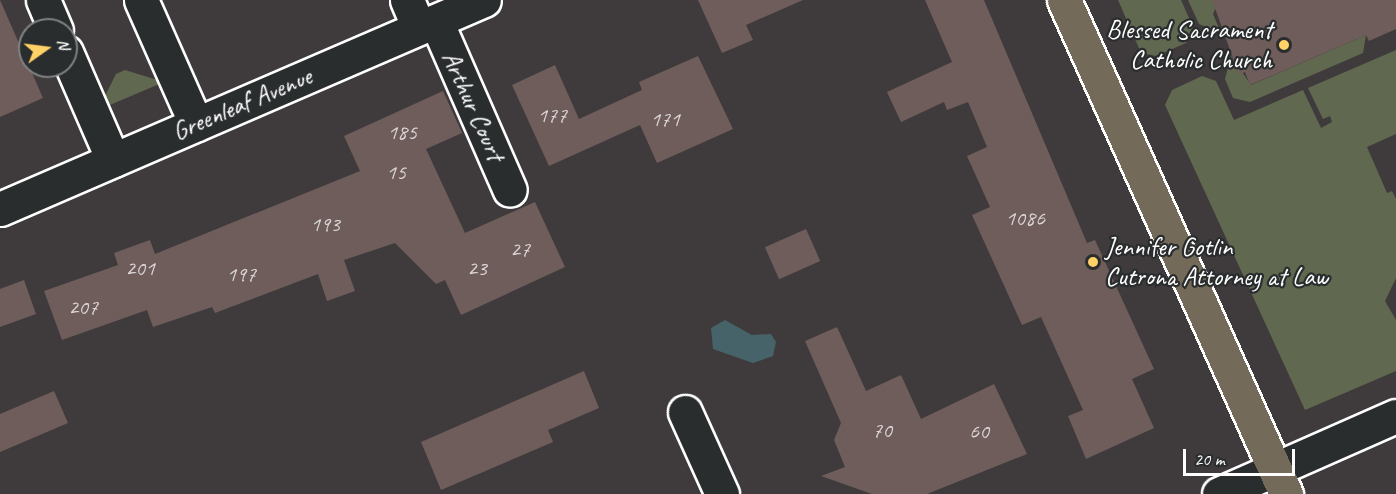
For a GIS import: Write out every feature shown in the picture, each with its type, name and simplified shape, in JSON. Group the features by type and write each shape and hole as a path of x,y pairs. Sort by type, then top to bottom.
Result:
{"main road":[{"path":"1064,0 1281,481"}],"street":[{"path":"43,0 51,18"},
{"path":"141,0 196,124"},
{"name":"Greenleaf Avenue","path":"0,208 196,124 421,16 484,0"},
{"name":"Arthur Court","path":"421,16 510,190"},
{"path":"77,78 113,160"},
{"path":"685,412 722,494"},
{"path":"1219,494 1281,481 1396,416"}],"green space":[{"path":"1118,0 1181,0 1193,27 1186,43 1156,56 1141,53"},
{"path":"1188,0 1219,0 1213,14 1221,33 1199,24"},
{"path":"1366,35 1363,53 1250,102 1233,98 1225,79 1231,56 1251,85"},
{"path":"1396,50 1396,134 1367,147 1387,193 1392,191 1396,199 1396,278 1385,301 1396,320 1396,371 1305,410 1165,105 1172,90 1202,76 1216,81 1234,120 1303,90 1321,128 1332,122 1330,116 1323,119 1308,88"},
{"path":"125,70 164,82 98,110 116,74"}],"water":[{"path":"725,320 752,335 771,334 776,342 773,356 753,363 713,349 711,328"}],"building":[{"path":"0,0 18,41 18,78 34,78 43,98 0,117"},
{"path":"698,0 803,0 746,25 753,40 722,53"},
{"path":"925,0 984,0 1087,243 1095,240 1154,369 1132,379 1154,428 1086,459 1068,416 1083,410 1041,317 1022,325 972,215 990,207 967,156 987,147 968,102 947,110 944,102 901,122 887,92 952,62"},
{"name":"Blessed Sacrament Catholic Church","path":"1212,0 1396,0 1396,29 1369,41 1366,35 1250,85 1245,72 1239,75"},
{"path":"698,56 733,129 657,163 640,125 549,166 512,85 555,65 579,119 642,90 639,82"},
{"path":"443,91 462,133 426,149 465,233 535,202 565,267 461,315 445,280 436,284 395,243 344,260 355,291 327,301 318,274 215,313 212,307 153,327 147,310 62,340 44,291 118,265 114,253 150,240 155,254 360,171 344,136"},
{"path":"806,229 820,261 779,279 765,247"},
{"path":"24,280 36,314 0,327 0,289"},
{"path":"837,327 866,391 901,375 921,419 994,384 1027,454 927,494 872,494 821,476 845,467 834,440 841,423 805,341"},
{"path":"584,371 599,408 548,430 553,442 441,490 421,442"},
{"path":"54,391 68,423 0,452 0,414"}],"place":[{"name":"Blessed Sacrament Catholic Church","path":"1284,45"},
{"name":"Jennifer Gotlin Cutrona Attorney at Law","path":"1093,262"}]}
